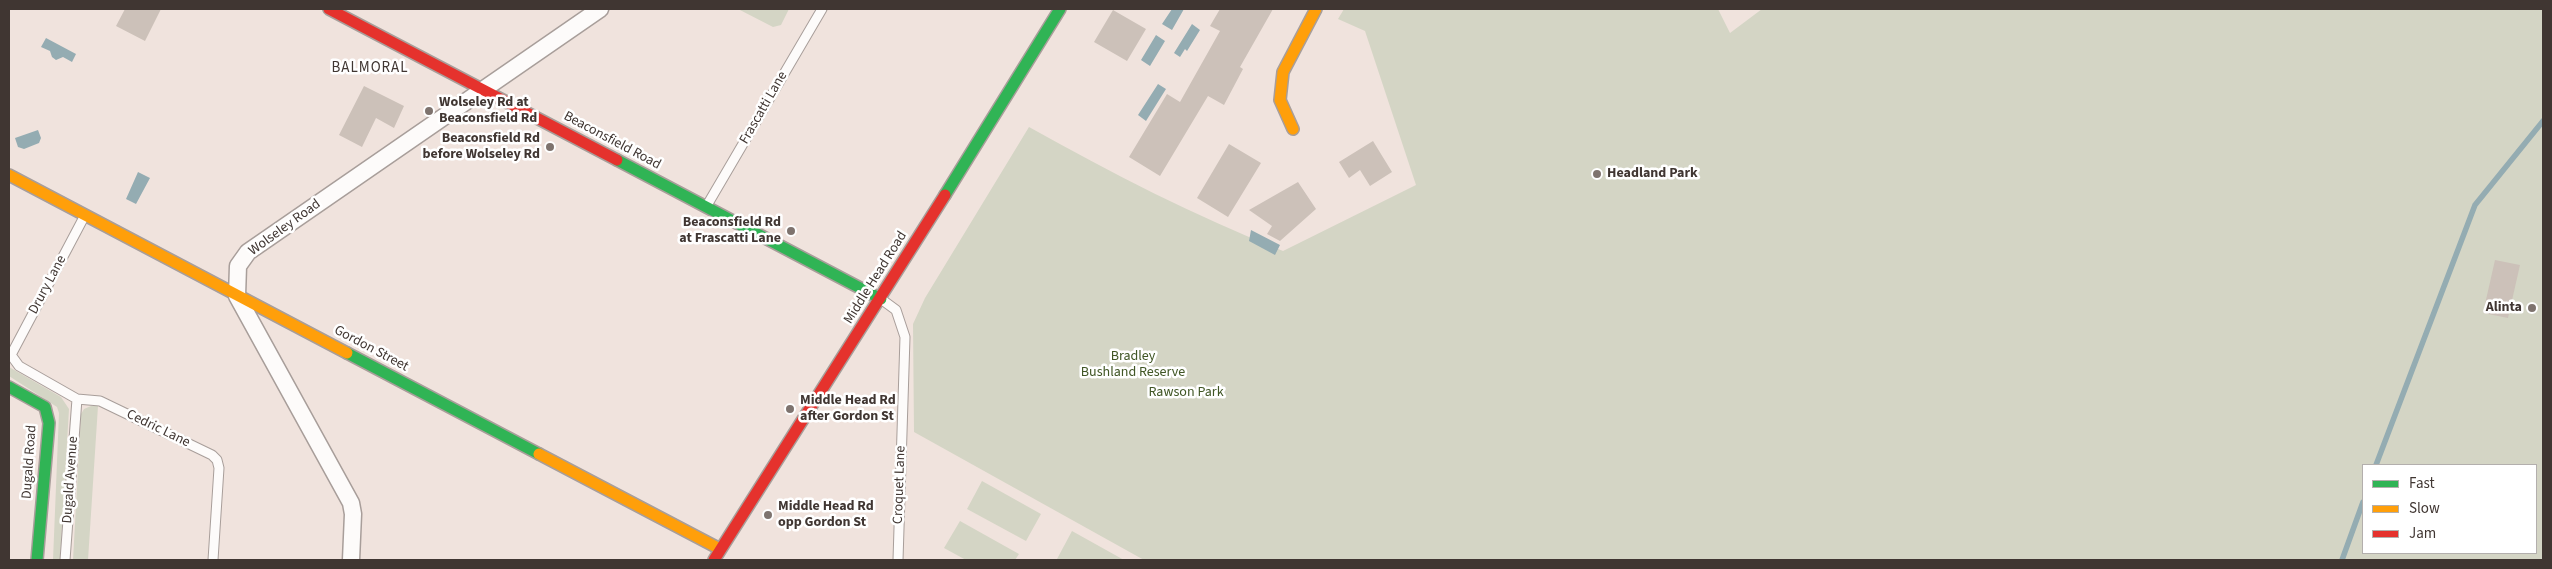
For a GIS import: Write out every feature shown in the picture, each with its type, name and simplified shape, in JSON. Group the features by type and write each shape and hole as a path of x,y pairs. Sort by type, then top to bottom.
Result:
{"street":[{"name":"Beaconsfield Road","path":"329,9 881,299"},
{"name":"Wolseley Road","path":"237,296 238,266 248,252 600,9"},
{"name":"Middle Head Road","path":"714,560 881,299 1060,9"},
{"path":"1293,130 1280,100 1283,72 1316,9"},
{"name":"Gordon Street","path":"9,176 85,214 237,296 720,549"},
{"path":"237,296 351,503 353,514 351,560"},
{"name":"Dugald Road","path":"9,387 45,408 49,423 37,560"}],"lane":[{"name":"Frascatti Lane","path":"706,207 822,9"},
{"name":"Drury Lane","path":"10,355 85,214"},
{"name":"Croquet Lane","path":"881,299 896,310 905,337 898,560"},
{"name":"Cedric Lane","path":"10,355 19,366 77,399 100,401 212,455 217,460 219,468 213,560"},
{"name":"Dugald Avenue","path":"65,560 77,399"}],"green space":[{"path":"738,9 789,9 781,25 773,27"},
{"path":"1344,9 1718,9 1730,33 1762,9 2543,9 2543,560 1144,560 914,432 913,324 925,298 1029,127 1154,193 1250,238 1283,251 1416,185 1365,31 1338,19"},
{"path":"9,367 61,397 69,409 60,560 53,560 59,413 57,407 9,376"},
{"path":"98,406 88,560 73,560 81,414 84,409"},
{"path":"982,481 1041,514 1026,541 967,509"},
{"path":"960,521 1019,554 1015,560 966,560 944,548"},
{"path":"1072,531 1124,560 1057,559"}],"water":[{"path":"1172,9 1184,9 1172,30 1162,24"},
{"path":"1192,24 1200,30 1187,51 1185,49 1180,57 1174,53"},
{"path":"1156,35 1165,41 1150,66 1141,60"},
{"path":"46,38 76,54 72,62 63,57 56,60 52,57 50,51 41,47"},
{"path":"1158,84 1166,89 1146,121 1138,115"},
{"path":"38,130 41,138 39,143 24,149 18,147 15,138"},
{"path":"138,172 150,178 136,204 126,199"},
{"path":"1251,230 1280,245 1275,255 1249,241"}],"building":[{"path":"125,9 161,9 145,41 116,26"},
{"path":"1220,9 1273,9 1240,67 1243,69 1224,105 1208,96 1160,176 1129,157 1167,94 1180,102 1220,31 1210,26"},
{"path":"1113,10 1146,29 1127,61 1094,42"},
{"path":"364,86 404,106 394,128 376,118 362,147 339,135"},
{"path":"1373,141 1392,172 1370,186 1360,170 1349,178 1339,162"},
{"path":"1229,144 1261,163 1228,217 1197,198"},
{"path":"1298,182 1316,209 1280,241 1267,234 1272,226 1249,210"},
{"path":"2495,260 2520,265 2508,318 2483,313"}],"waterway":[{"path":"2376,464 2475,205 2543,121"},
{"path":"2342,560 2362,505"}],"traffic: fast":[{"path":"945,195 1060,9"},
{"path":"617,160 881,299"},
{"path":"347,353 539,454"},
{"path":"9,387 45,407 49,423 37,560"}],"traffic: slow":[{"path":"1293,129 1280,100 1283,72 1316,9"},
{"path":"9,175 347,353"},
{"path":"539,454 720,549"}],"traffic: jam":[{"path":"329,9 617,160"},
{"path":"714,560 945,195"}],"place":[{"name":"Wolseley Rd at Beaconsfield Rd","path":"429,111"},
{"name":"Beaconsfield Rd before Wolseley Rd","path":"550,147"},
{"name":"Headland Park","path":"1597,174"},
{"name":"Beaconsfield Rd at Frascatti Lane","path":"791,231"},
{"name":"Alinta","path":"2532,308"},
{"name":"Middle Head Rd after Gordon St","path":"790,409"},
{"name":"Middle Head Rd opp Gordon St","path":"768,515"}],"district":[{"name":"BALMORAL","path":"370,69"}],"park label":[{"name":"Bradley Bushland Reserve","path":"1133,366"},
{"name":"Rawson Park","path":"1186,393"}]}
